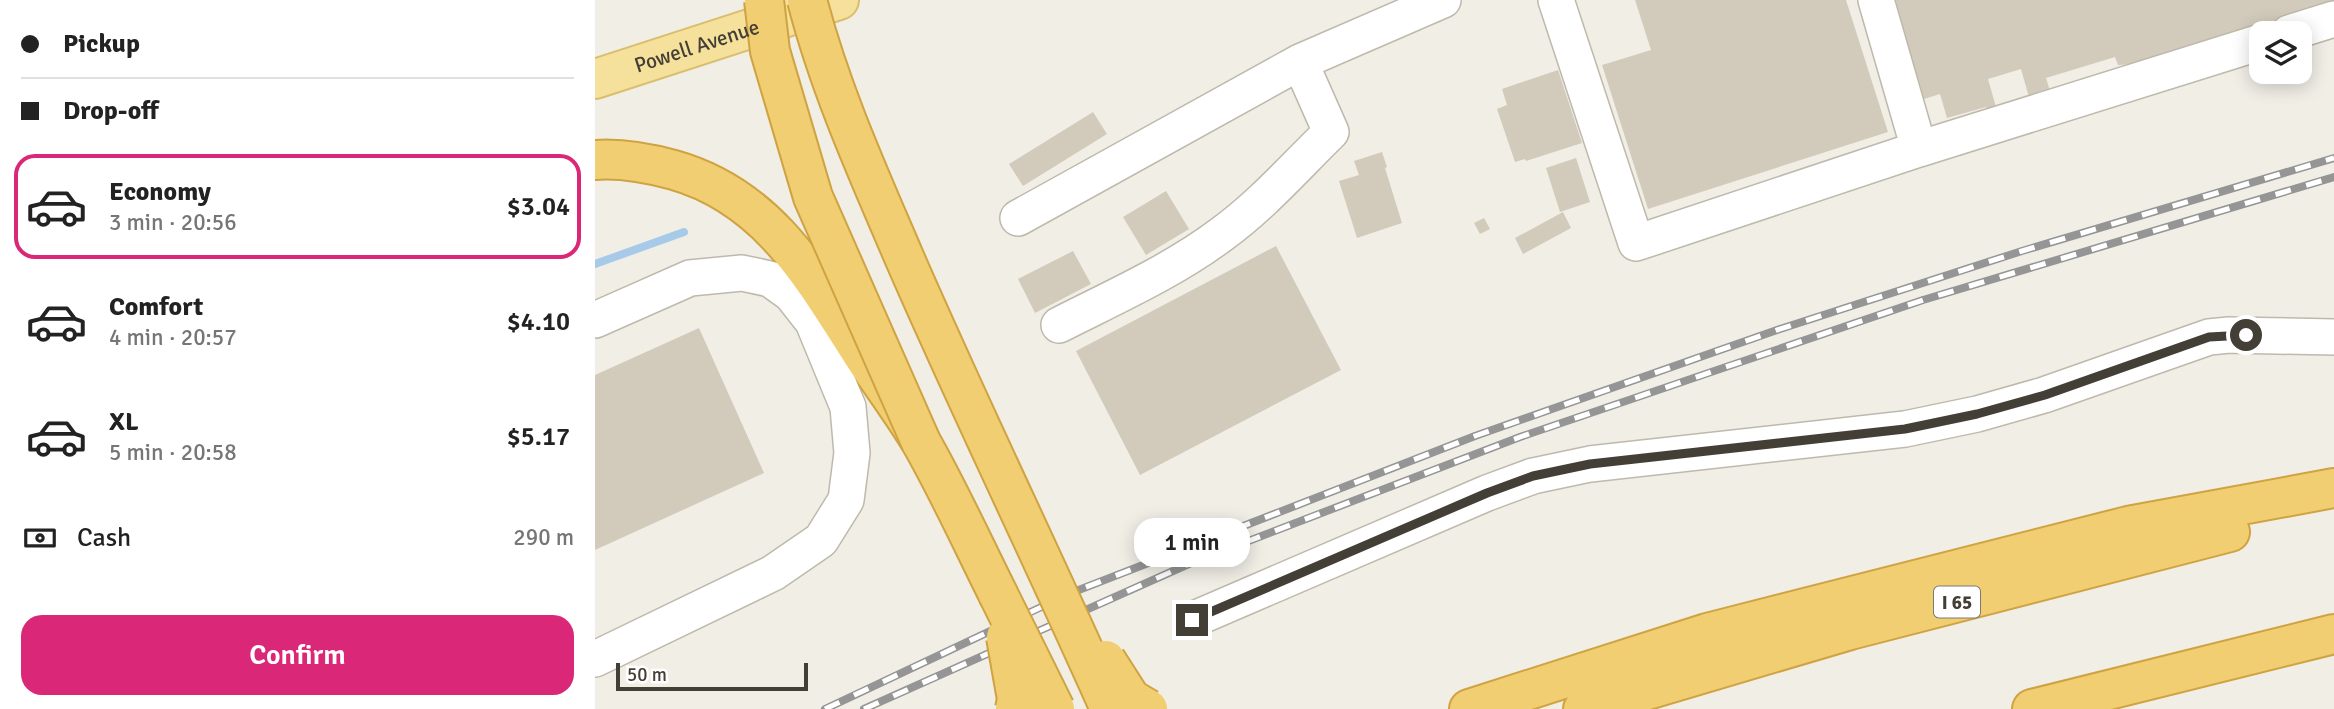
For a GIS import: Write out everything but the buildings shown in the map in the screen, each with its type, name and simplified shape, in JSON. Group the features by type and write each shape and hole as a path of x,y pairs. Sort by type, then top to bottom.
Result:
{"highway":[{"path":"764,0 770,51 813,197 921,442 1055,709"},
{"path":"807,0 815,31 861,157 946,352 1050,572 1110,709"},
{"path":"595,160 644,163 685,173 726,191 762,218 810,274 921,442"},
{"path":"1469,709 1720,630 2129,526 2334,488"},
{"name":"I 65","path":"1583,709 1850,630 2334,507"},
{"path":"1050,572 1131,699 1148,709"},
{"path":"998,594 1017,699 1015,709"},
{"path":"2032,709 2334,634"}],"main road":[{"name":"Powell Avenue","path":"595,79 839,0"}],"lane":[{"path":"1018,218 1300,62 1443,0"},
{"path":"1556,0 1636,243 1919,149 2249,46"},
{"path":"1876,0 1919,149"},
{"path":"2312,26 2334,19"},
{"path":"1059,325 1164,272 1222,234 1273,191 1331,132 1300,62"},
{"path":"595,320 690,278 742,273 770,279 791,294 813,322 848,407 852,453 846,500 821,540 773,573 595,659"},
{"path":"1192,620 1487,493 1533,476 1637,458 1736,450 1917,427 2045,395 2209,337 2334,337"}],"waterway":[{"path":"595,264 684,232"}],"railway":[{"path":"825,709 1071,593 1475,436 1777,330 2022,251 2334,158"},
{"path":"864,709 1191,563 1520,437 1923,300 2334,177"}],"route":[{"path":"1192,620 1487,493 1533,476 1590,464 1637,458 1736,450 1905,429 1977,414 2045,395 2209,337 2246,335"}]}
